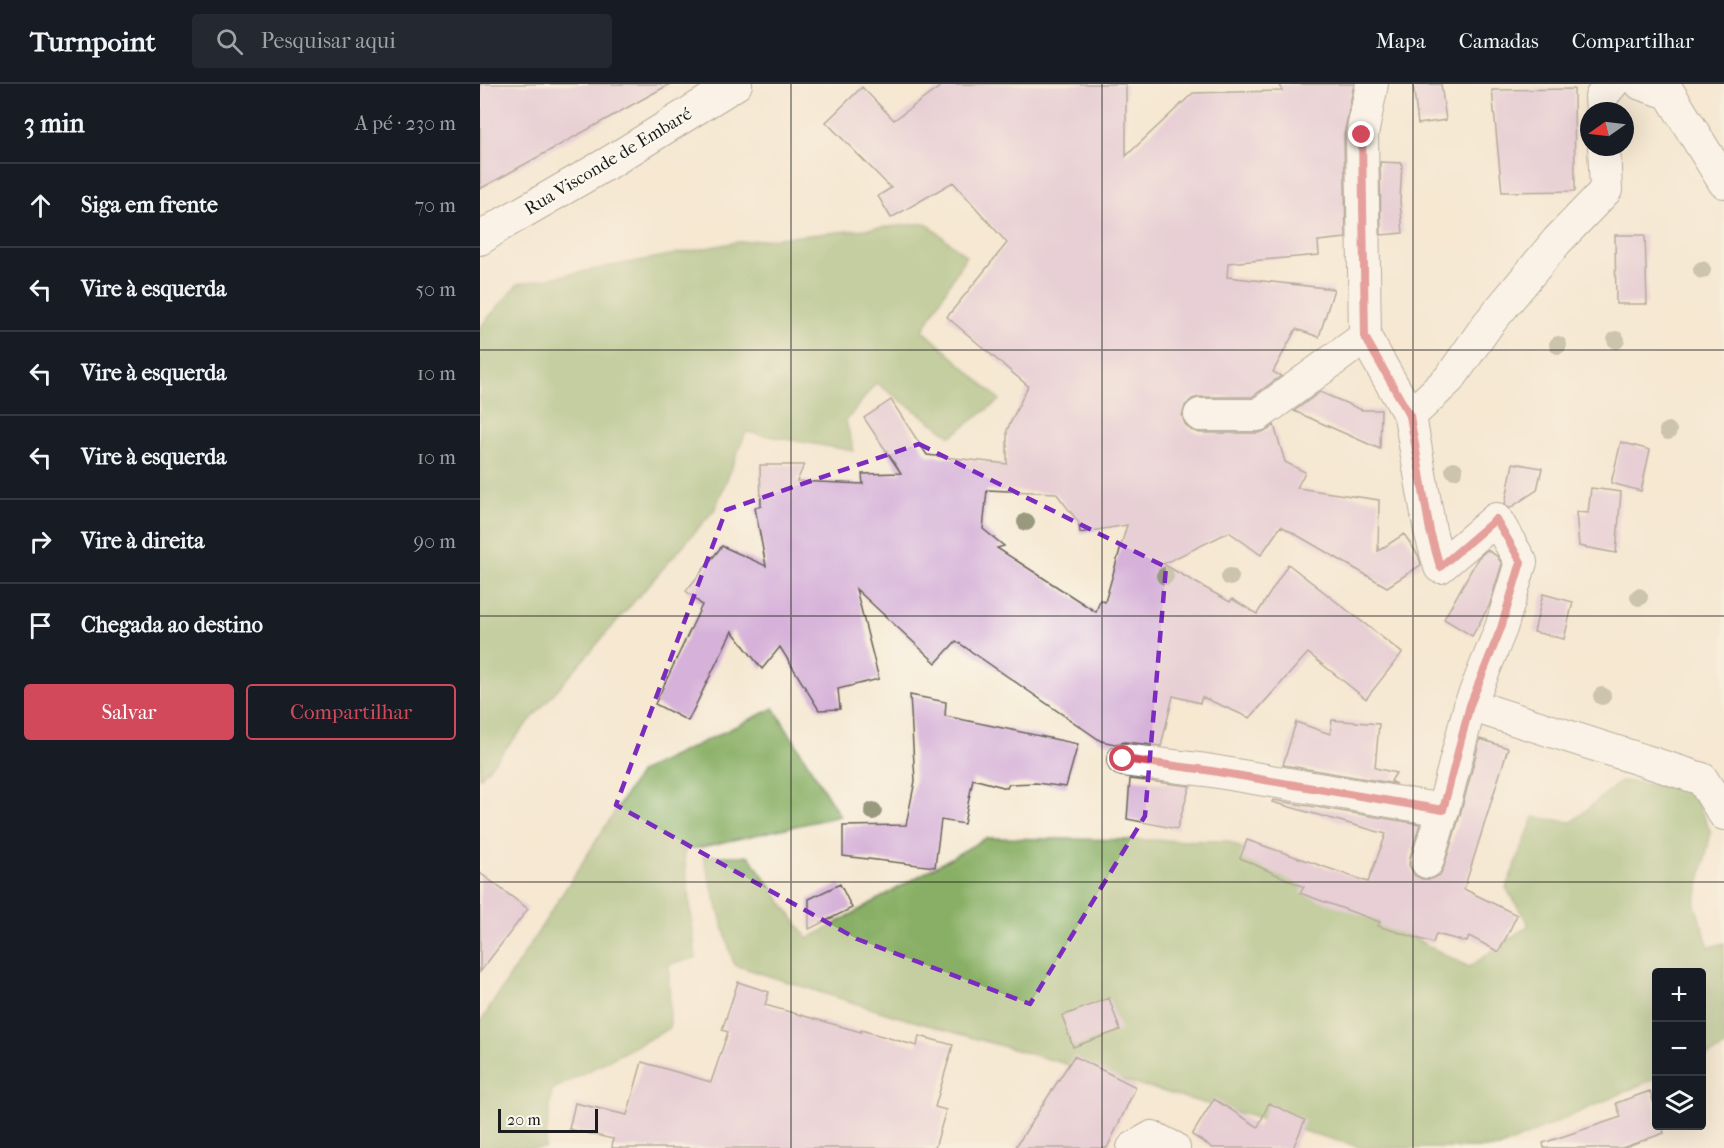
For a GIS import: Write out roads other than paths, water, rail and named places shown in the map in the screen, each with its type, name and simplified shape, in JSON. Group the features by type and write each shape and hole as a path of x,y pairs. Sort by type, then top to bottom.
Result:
{"street":[{"name":"Rua Visconde de Embaré","path":"480,239 736,84"},
{"path":"1372,84 1362,135 1365,337 1410,416 1430,531 1440,567 1496,519 1521,562 1501,628 1470,705 1427,862"},
{"path":"1601,102 1601,97 1612,84"},
{"path":"1641,84 1669,93 1724,182"},
{"path":"1410,416 1450,378 1488,324 1557,241 1606,190 1604,156"},
{"path":"1200,416 1258,415 1365,337"},
{"path":"1470,705 1702,779 1724,814"},
{"path":"1123,759 1206,770 1443,810"},
{"path":"1133,1148 1152,1137 1174,1148"}]}
